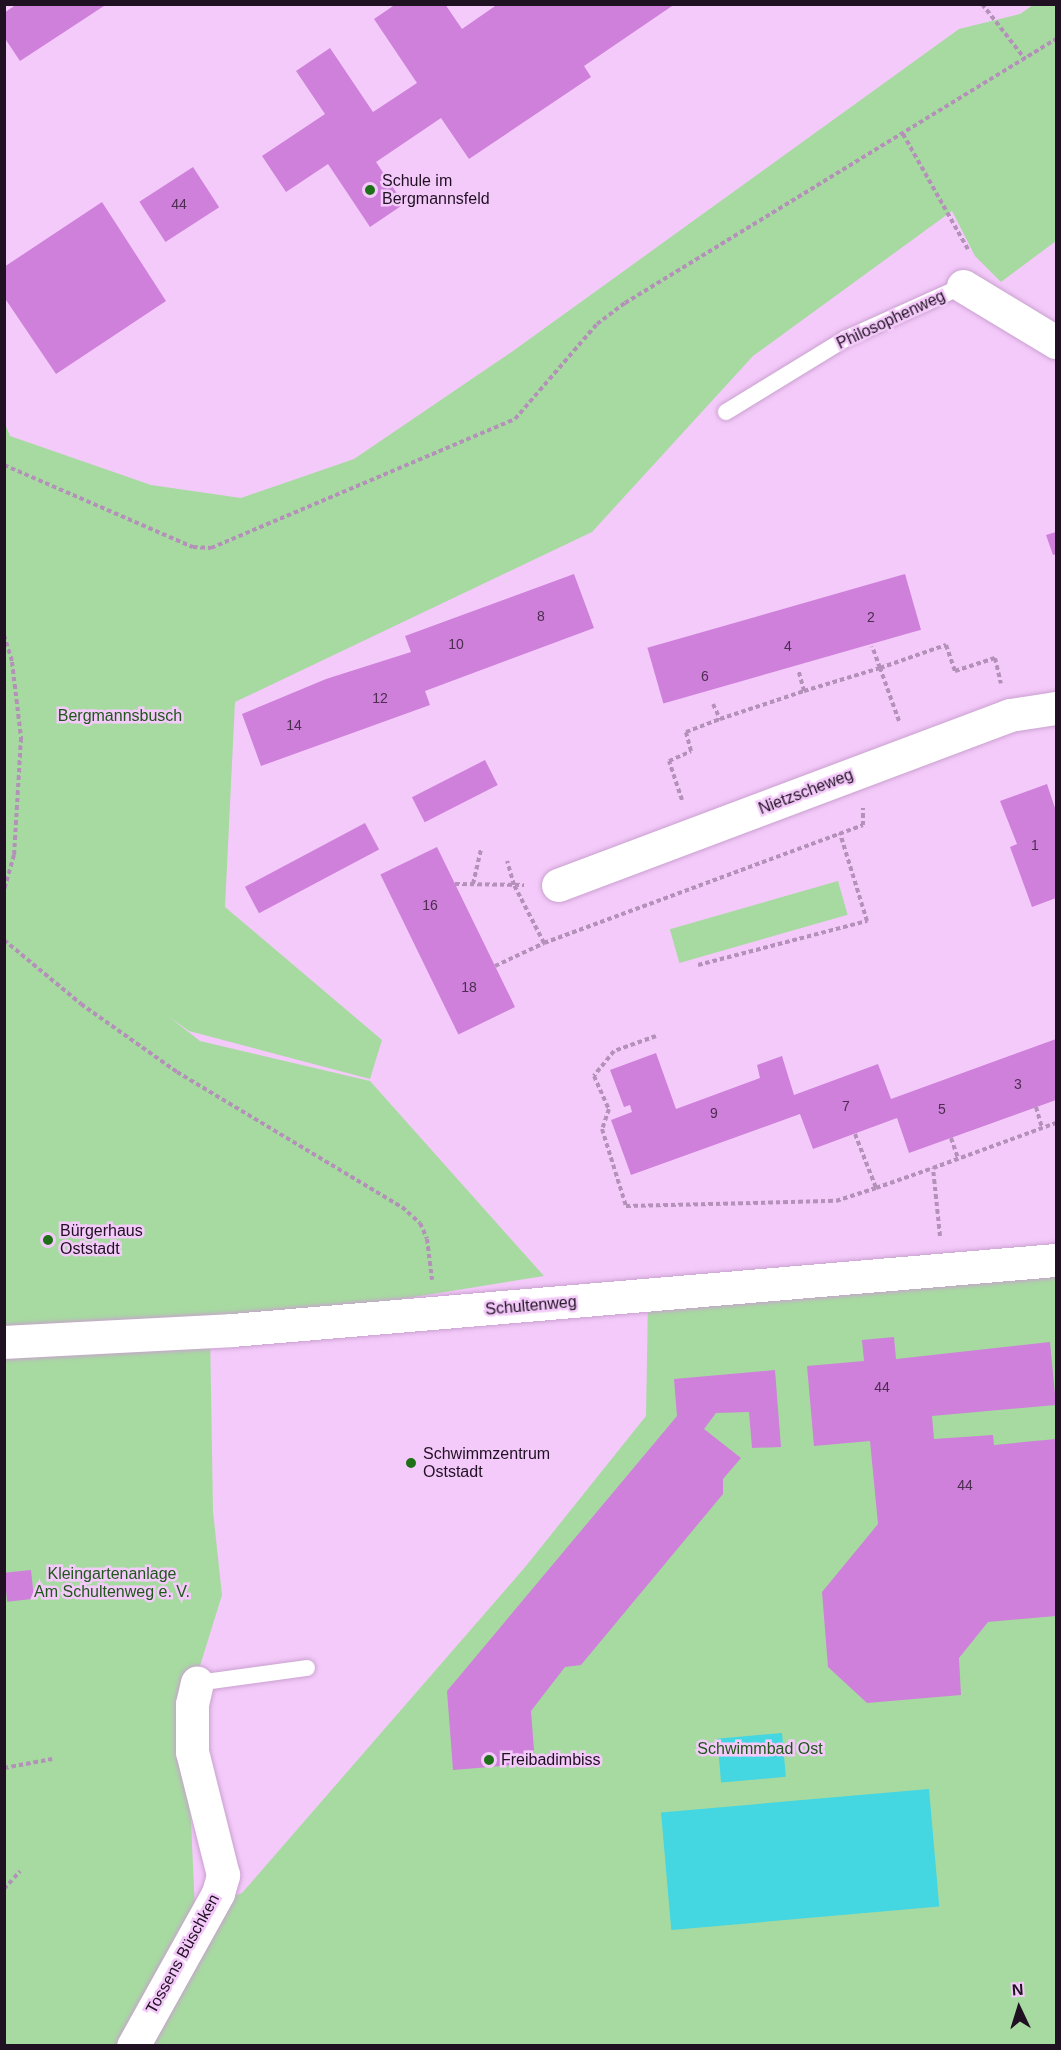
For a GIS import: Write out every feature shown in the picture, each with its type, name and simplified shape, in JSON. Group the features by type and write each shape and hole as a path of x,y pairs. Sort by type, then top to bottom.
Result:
{"street":[{"name":"Philosophenweg","path":"963,286 1056,342"},
{"name":"Nietzscheweg","path":"558,885 1010,715 1056,708"},
{"name":"Schultenweg","path":"4,1342 232,1330 1056,1260"},
{"name":"Tossens Büschken","path":"133,2046 218,1893 223,1875 192,1752 192,1704 197,1683"}],"lane":[{"name":"Philosophenweg","path":"726,412 845,339 963,286"},
{"path":"197,1683 307,1668"}],"path":[{"path":"982,4 1025,59"},
{"path":"4,465 193,547 210,548 515,419 597,324 625,303 1056,39"},
{"path":"903,134 973,258 963,286"},
{"path":"4,635 12,662 21,738 14,855 4,890"},
{"path":"693,835 669,761 691,751 686,732 946,645 955,671 995,658"},
{"path":"872,646 910,752"},
{"path":"799,672 804,691"},
{"path":"713,704 720,719"},
{"path":"495,966 544,943 862,825 863,770"},
{"path":"698,965 867,921 840,833"},
{"path":"473,884 481,849"},
{"path":"507,861 514,885 544,943"},
{"path":"455,884 558,885"},
{"path":"4,940 81,1004 177,1072 402,1207 420,1223 428,1239 435,1313"},
{"path":"656,1036 614,1051 594,1076 609,1109 602,1129 626,1206 836,1201 1056,1122"},
{"path":"1036,1107 1042,1128"},
{"path":"855,1134 876,1188"},
{"path":"951,1138 958,1158"},
{"path":"933,1168 943,1270"},
{"path":"4,1768 52,1759"},
{"path":"4,1889 20,1871"}],"green space":[{"path":"1033,5 1056,5 1056,241 1001,282 975,256 952,211 753,356 592,532 235,702 225,907 382,1040 370,1079 189,1031 168,1016 200,1041 370,1081 544,1276 210,1330 213,1511 222,1595 186,1711 195,1910 242,1893 526,1566 646,1416 648,1298 1056,1261 1056,2045 5,2045 4,421 10,436 151,485 241,498 354,459 513,351 959,29 1020,14"},
{"path":"838,881 848,915 679,963 670,929"}],"shaded area":[{"path":"782,1733 786,1777 721,1782 717,1739"},
{"path":"929,1789 939,1907 671,1930 661,1812"}],"building":[{"path":"17,4 107,4 20,61 4,37 4,13"},
{"path":"396,4 445,4 462,29 498,4 675,4 584,66 591,77 469,159 441,118 376,162 404,204 370,227 328,164 286,192 262,156 325,114 296,71 330,48 373,112 417,83 374,19"},
{"path":"193,167 219,207 165,242 139,202"},
{"path":"102,202 166,301 56,374 4,297 4,267"},
{"path":"1056,532 1056,554 1053,555 1046,535"},
{"path":"574,574 594,628 425,691 430,705 261,766 242,714 326,679 411,652 405,636"},
{"path":"905,574 921,630 663,704 647,648"},
{"path":"485,760 498,785 425,822 412,797"},
{"path":"1047,784 1056,811 1056,898 1032,907 1010,847 1017,844 1000,801"},
{"path":"365,823 379,849 259,913 245,887"},
{"path":"437,847 515,1007 458,1035 380,875"},
{"path":"1056,1039 1056,1100 909,1153 897,1118 813,1149 800,1114 631,1175 611,1120 632,1112 630,1105 624,1107 610,1070 656,1053 676,1109 760,1078 757,1065 782,1056 794,1095 878,1064 891,1099"},
{"path":"894,1337 896,1359 1050,1342 1056,1405 932,1416 934,1439 993,1435 994,1445 1056,1439 1056,1616 988,1622 959,1658 961,1695 867,1703 828,1667 822,1592 878,1524 870,1441 814,1446 807,1366 864,1361 862,1340"},
{"path":"775,1370 781,1447 752,1448 749,1412 716,1413 704,1429 741,1458 723,1479 723,1494 581,1665 565,1667 531,1711 535,1763 453,1770 447,1691 677,1416 674,1379"},
{"path":"31,1570 34,1599 7,1602 4,1573"}],"place":[{"name":"Schule im Bergmannsfeld","path":"370,190"},
{"name":"Bürgerhaus Oststadt","path":"48,1240"},
{"name":"Schwimmzentrum Oststadt","path":"411,1463"},
{"name":"Freibadimbiss","path":"489,1760"}],"park label":[{"name":"Bergmannsbusch","path":"120,716"},
{"name":"Kleingartenanlage Am Schultenweg e. V.","path":"112,1583"},
{"name":"Schwimmbad Ost","path":"760,1749"}]}
